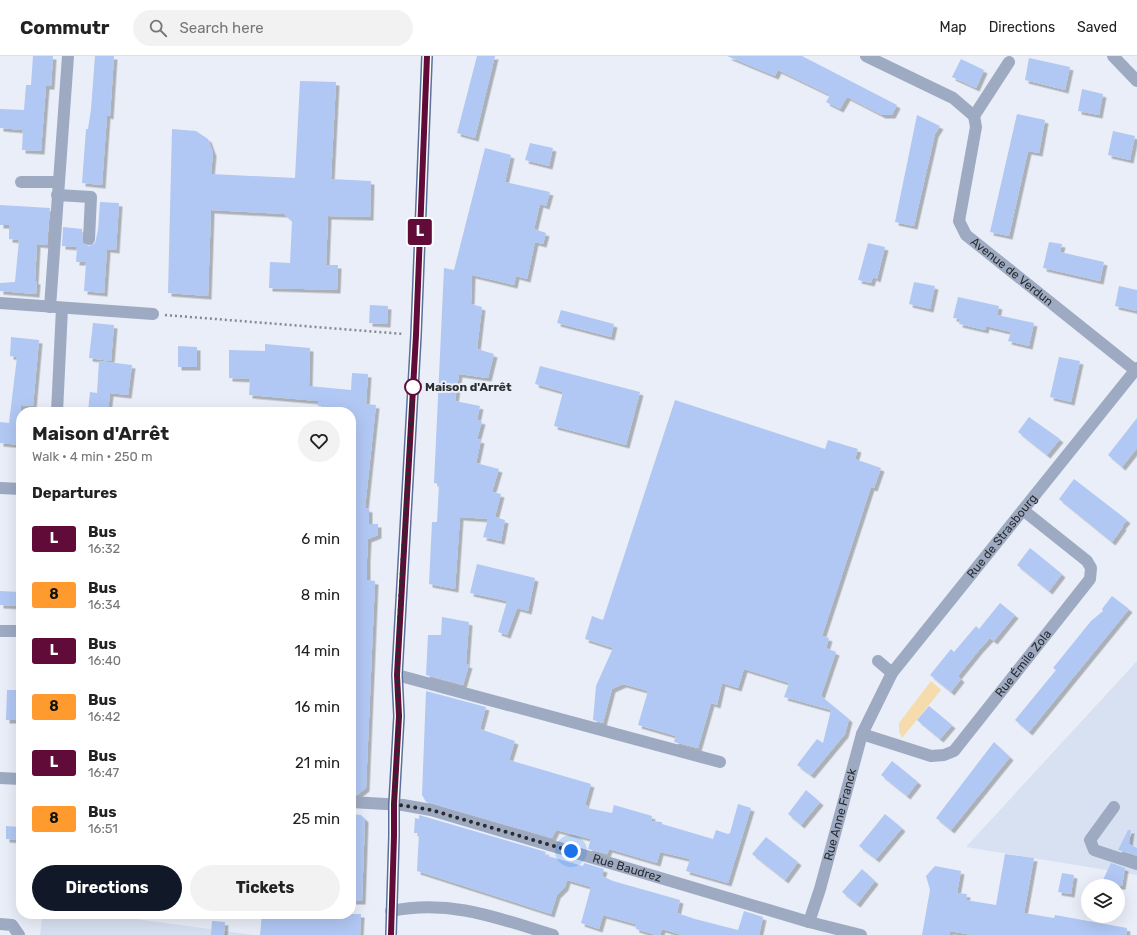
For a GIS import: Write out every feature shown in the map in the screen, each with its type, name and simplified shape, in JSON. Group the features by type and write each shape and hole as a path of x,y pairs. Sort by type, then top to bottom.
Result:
{"main road":[{"path":"391,935 394,804 399,716 397,675 416,335 427,56"}],"street":[{"path":"50,307 68,56"},
{"path":"866,56 953,98 974,116 1009,62"},
{"path":"1113,56 1136,78"},
{"name":"Avenue de Verdun","path":"974,116 976,127 959,221 966,235 1136,369"},
{"path":"21,182 58,182"},
{"path":"57,195 91,197 89,238"},
{"path":"0,303 153,314"},
{"path":"57,407 62,308"},
{"name":"Rue de Strasbourg","path":"874,708 892,673 1136,369"},
{"path":"0,488 16,489"},
{"name":"Rue Émile Zola","path":"862,734 931,756 944,755 954,751 1090,580 1091,568 1087,561 1023,510"},
{"path":"0,631 16,631"},
{"path":"878,661 892,673"},
{"path":"397,675 720,762"},
{"name":"Rue Anne Franck","path":"809,922 820,889 862,734 874,708"},
{"path":"0,778 16,779"},
{"name":"Rue Baudrez","path":"356,802 394,804 431,810 809,922 860,935"},
{"path":"1114,807 1090,840 1094,850 1137,864"},
{"path":"391,911 412,907 456,908 554,935"},
{"path":"0,924 12,925 18,935"}],"path":[{"path":"153,314 416,335"}],"shaded area":[{"path":"1137,661 1137,875 966,847"},
{"path":"931,681 941,690 902,738 899,731 899,723"},
{"path":"42,919 136,919 254,935 40,935"}],"building":[{"path":"33,56 53,56 51,86 46,86 41,151 22,150 23,130 0,128 0,109 24,110 26,85 31,85"},
{"path":"95,56 114,56 110,116 107,115 102,185 82,183 86,129 88,129 91,109"},
{"path":"477,56 495,56 475,138 457,133"},
{"path":"727,56 802,56 897,105 892,115 882,115 847,97 840,109 826,102 830,95 778,70 775,76"},
{"path":"1029,58 1070,67 1065,90 1025,80"},
{"path":"961,59 984,70 976,88 952,77"},
{"path":"300,81 336,82 331,179 371,181 370,217 328,216 326,265 338,265 337,290 269,288 270,262 290,263 292,221 284,214 211,210 208,296 168,293 172,129 196,131 208,139 213,153 211,174 295,178"},
{"path":"1082,89 1103,94 1099,115 1078,111"},
{"path":"1017,114 1045,120 1039,153 1028,151 1009,236 990,232"},
{"path":"917,115 940,126 935,134 914,226 895,222"},
{"path":"1113,131 1135,136 1130,160 1108,155"},
{"path":"530,143 553,148 549,166 525,160"},
{"path":"485,148 511,155 505,182 550,192 546,206 540,204 534,229 546,233 543,244 535,242 527,279 516,276 514,285 472,275 471,304 482,307 477,349 494,354 488,378 459,374 455,401 480,406 477,420 482,421 477,439 481,440 476,463 499,469 492,492 501,494 495,517 505,520 501,541 483,537 488,519 460,517 455,589 429,584 432,522 437,522 439,484 434,483 444,268 454,270"},
{"path":"100,202 119,203 116,250 107,249 104,293 84,291 86,262 76,262 77,247 62,246 63,227 82,229 83,243 89,246 95,243 98,230"},
{"path":"0,205 50,208 47,245 37,244 35,281 37,281 36,294 0,291 0,283 15,282 19,240 9,239 9,225 0,225"},
{"path":"1049,242 1062,244 1060,252 1104,262 1100,281 1043,268"},
{"path":"868,243 885,247 877,279 873,277 871,283 858,280"},
{"path":"914,282 935,286 930,309 909,304"},
{"path":"1119,286 1137,290 1137,311 1115,306"},
{"path":"958,297 999,306 997,315 1034,323 1029,346 1008,341 1011,332 986,326 985,330 959,324 960,319 953,318"},
{"path":"370,305 388,306 387,324 369,323"},
{"path":"561,310 614,324 611,337 557,323"},
{"path":"93,323 114,325 111,361 89,358"},
{"path":"11,337 39,340 33,406 21,405 21,407 16,407 16,445 0,443 0,422 9,423 17,357 10,356"},
{"path":"265,344 310,348 309,386 351,390 352,373 368,374 366,404 376,405 365,508 369,509 369,524 378,524 378,535 368,539 367,559 367,580 375,581 366,788 357,795 356,407 318,406 318,401 249,395 250,379 229,378 229,350 265,351"},
{"path":"178,346 197,347 197,367 178,367"},
{"path":"1059,357 1080,361 1071,402 1050,397"},
{"path":"99,361 132,365 128,395 110,393 109,407 88,407 90,392 97,393"},
{"path":"540,366 640,392 626,445 554,426 563,392 535,384"},
{"path":"675,400 825,449 828,440 858,449 855,459 881,468 874,488 871,487 822,636 829,638 826,648 836,652 821,696 849,719 845,734 811,775 797,765 817,739 823,743 831,710 784,697 789,683 744,669 738,688 722,683 717,705 711,703 698,748 674,742 676,736 638,725 648,691 623,684 612,689 603,723 593,720 596,686 613,648 585,639 592,616 603,620"},
{"path":"1029,417 1060,439 1047,455 1018,432"},
{"path":"1137,418 1137,448 1122,467 1108,455"},
{"path":"1074,479 1127,520 1112,542 1059,499"},
{"path":"1030,548 1062,574 1049,591 1017,565"},
{"path":"477,564 535,578 528,611 517,608 507,635 498,632 507,601 470,593"},
{"path":"0,591 16,592 16,606 0,605"},
{"path":"1112,596 1129,609 1029,732 1015,720 1056,670 1053,668 1091,621 1103,611 1102,609"},
{"path":"1000,603 1015,615 994,641 990,638 979,650 958,676 961,679 951,692 930,675 951,649 954,652 976,626 979,629"},
{"path":"442,617 469,622 466,664 469,665 463,685 426,675 428,635 441,635"},
{"path":"7,690 16,690 16,720 6,720"},
{"path":"426,691 486,707 480,729 515,741 509,760 591,784 585,805 588,806 587,808 612,813 614,805 652,816 651,821 662,822 662,824 713,839 716,830 728,834 730,833 738,804 751,808 728,883 686,871 690,859 660,852 657,863 609,849 607,854 588,849 591,839 556,830 552,838 426,802 422,795"},
{"path":"929,706 952,725 940,739 917,720"},
{"path":"994,742 1010,757 951,830 936,818"},
{"path":"892,761 918,782 907,796 881,775"},
{"path":"806,790 820,802 801,825 788,814"},
{"path":"356,814 361,815 365,819 362,901 356,901"},
{"path":"885,814 902,828 876,859 859,846"},
{"path":"419,815 546,852 544,855 583,866 584,863 604,869 602,876 613,881 680,900 677,913 695,919 738,930 744,911 763,917 759,935 682,935 662,929 660,935 656,935 636,929 635,924 603,915 599,929 581,923 591,887 567,880 565,887 557,895 551,914 417,871 419,833 414,833 415,818 419,819"},
{"path":"6,826 16,827 16,840 6,839"},
{"path":"1128,830 1131,830 1129,844 1137,848 1137,856 1118,850"},
{"path":"766,837 798,862 785,880 752,854"},
{"path":"1005,854 1034,858 1024,913 1054,918 1055,915 1081,920 1081,923 1099,923 1127,928 1126,935 972,935 950,931 949,935 922,935 930,890 926,876 935,866 961,871 957,893 967,894 966,900 996,905"},
{"path":"1111,863 1125,868 1123,879 1103,879"},
{"path":"862,869 875,881 857,904 842,892"},
{"path":"1062,873 1074,875 1071,894 1058,892"},
{"path":"356,914 361,914 360,935 260,935 262,919 356,919"},
{"path":"212,921 225,922 224,935 211,935"}],"bus line":[{"name":"L","path":"391,935 394,804 399,716 397,675 400,601 416,335 427,56"}],"place":[{"name":"Maison d'Arrêt","path":"413,387"}],"route":[{"path":"413,387 400,601 397,675 399,716 394,804 431,810 571,851"}]}
